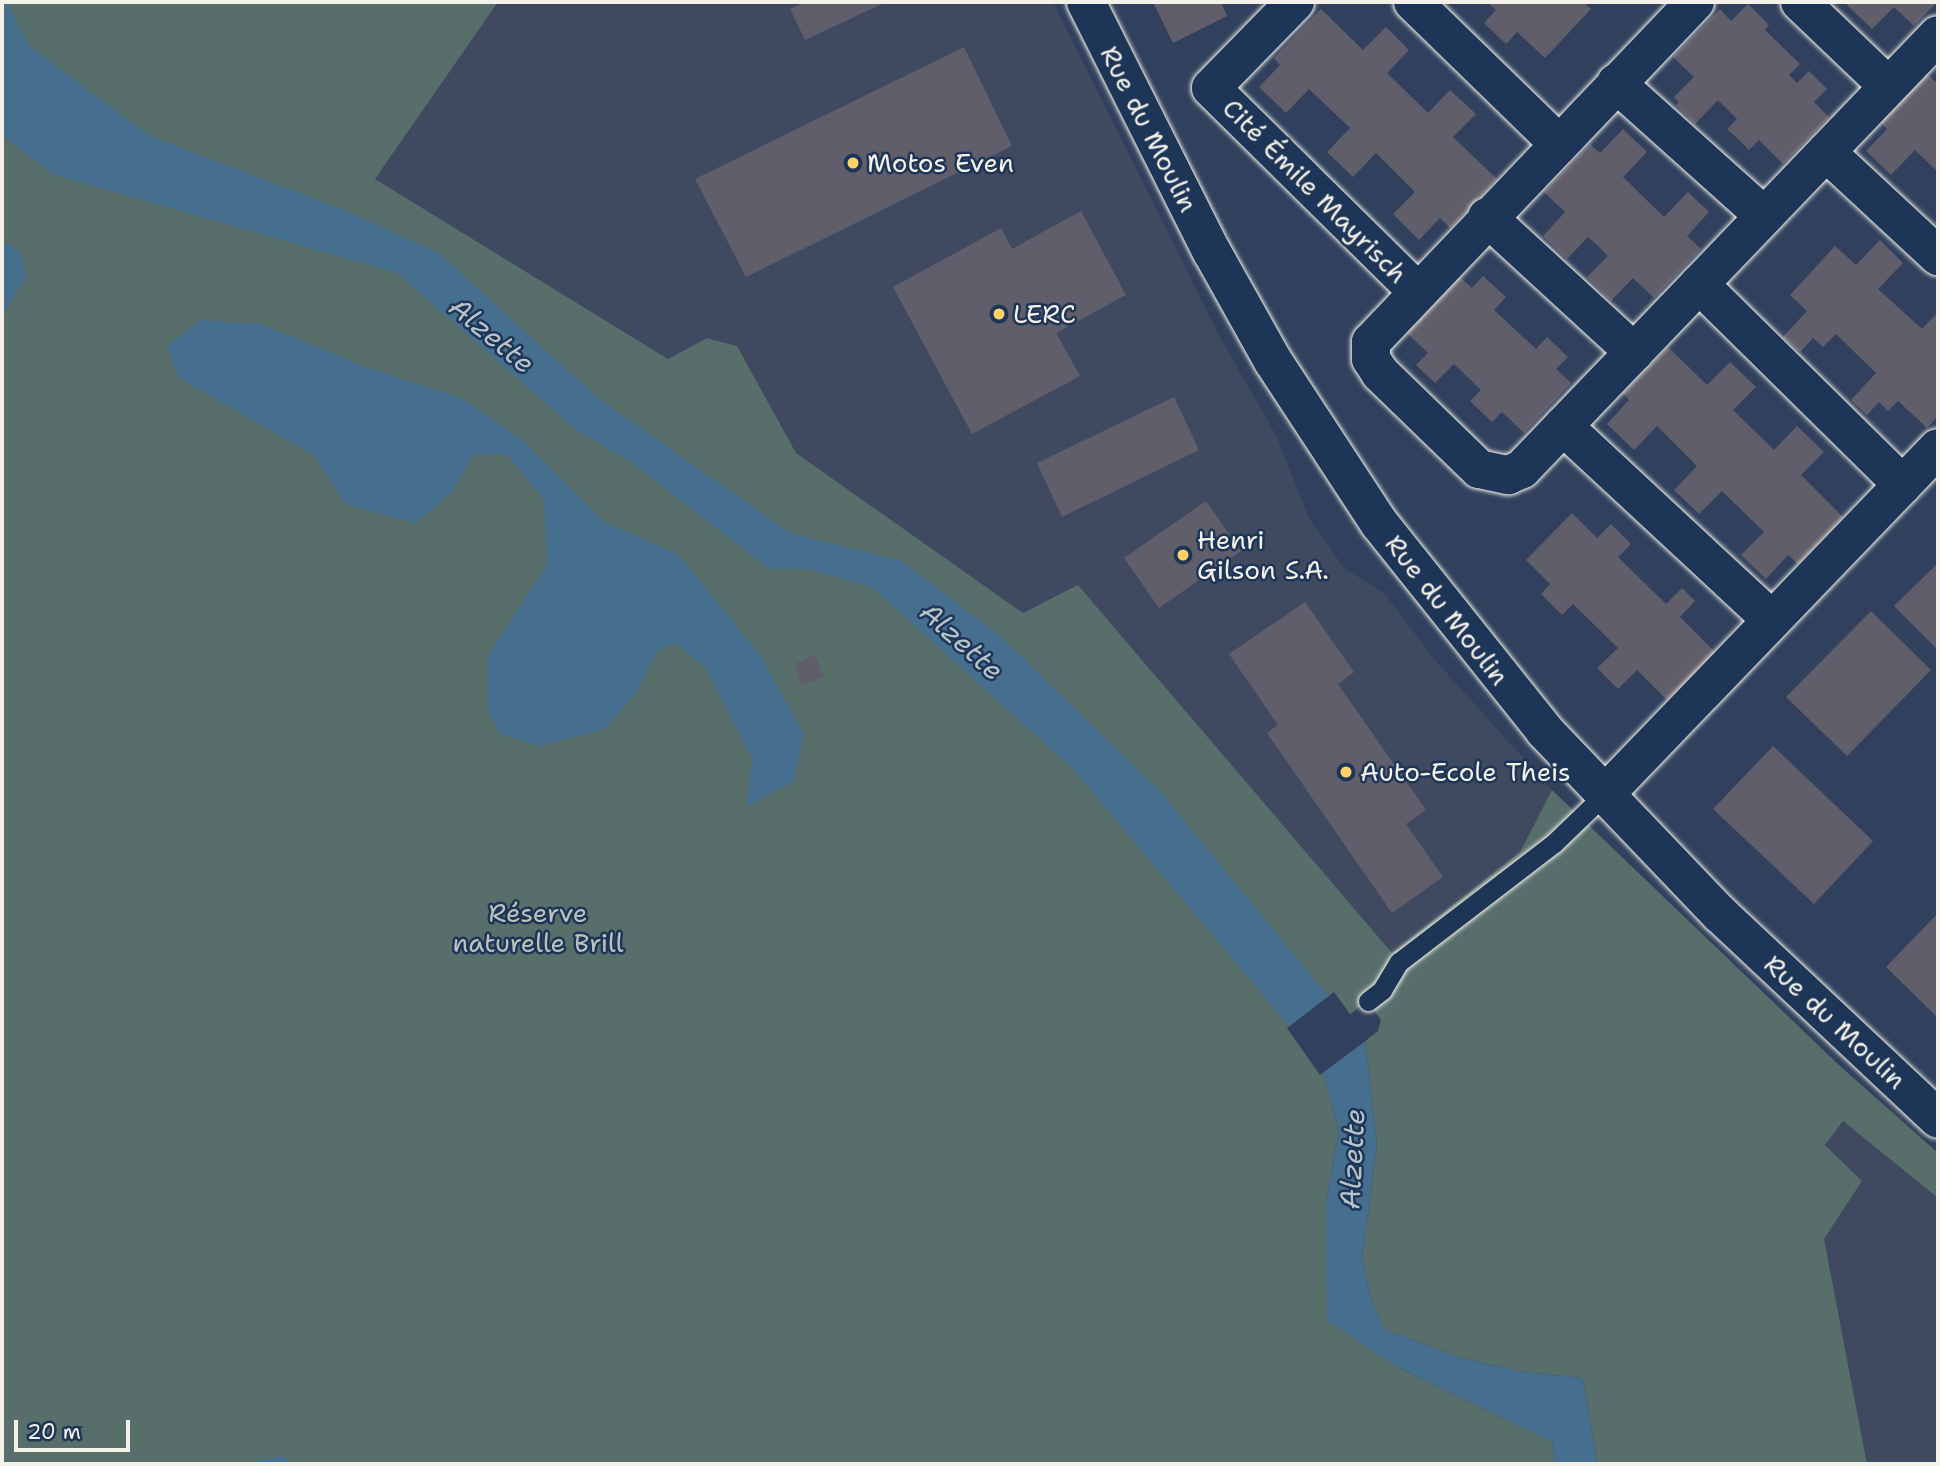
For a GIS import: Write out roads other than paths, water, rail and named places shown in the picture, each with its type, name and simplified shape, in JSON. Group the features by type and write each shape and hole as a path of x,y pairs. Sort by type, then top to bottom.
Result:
{"street":[{"name":"Rue du Moulin","path":"1086,2 1212,252 1321,438 1457,625 1544,730 1720,914 1938,1119"},
{"name":"Cité Émile Mayrisch","path":"1295,2 1211,88 1416,290"},
{"path":"1413,2 1558,143"},
{"path":"1800,2 1888,86"},
{"name":"Cité Émile Mayrisch","path":"1686,5 1616,83 1379,328 1371,342 1371,359 1380,373 1479,470 1508,475 1522,469 1938,34"},
{"path":"1616,83 1764,216"},
{"path":"1826,152 1938,256"},
{"path":"1487,217 1634,352"},
{"path":"1699,284 1903,485"},
{"path":"1563,426 1772,620"},
{"path":"1605,794 1938,448"}],"lane":[{"path":"1368,1001 1382,990 1399,962 1554,843 1605,794"}],"water":[{"name":"Alzette","path":"2,2 7,2 28,45 148,135 349,212 440,254 598,398 790,533 902,561 999,635 1159,790 1365,1041 1377,1144 1362,1258 1370,1296 1384,1329 1461,1358 1524,1372 1583,1378 1597,1464 1555,1464 1552,1442 1394,1365 1327,1320 1326,1202 1339,1131 1323,1072 1289,1026 1074,770 873,588 809,569 769,569 635,465 575,429 397,273 52,174 2,135"},
{"path":"2,240 19,251 27,275 2,316"},
{"path":"200,320 261,324 368,368 461,398 520,438 606,523 679,555 761,656 804,735 793,782 747,806 752,758 705,667 675,642 656,653 637,692 605,729 539,746 500,734 487,709 489,654 547,565 544,500 507,454 473,455 452,492 416,523 345,504 314,455 179,378 167,347"},
{"path":"283,1456 290,1464 249,1464 252,1462"}],"place":[{"name":"Motos Even","path":"853,163"},
{"name":"LERC","path":"999,314"},
{"name":"Henri Gilson S.A.","path":"1183,555"},
{"name":"Auto-Ecole Theis","path":"1346,772"}],"park label":[{"name":"Réserve naturelle Brill","path":"538,928"}]}
